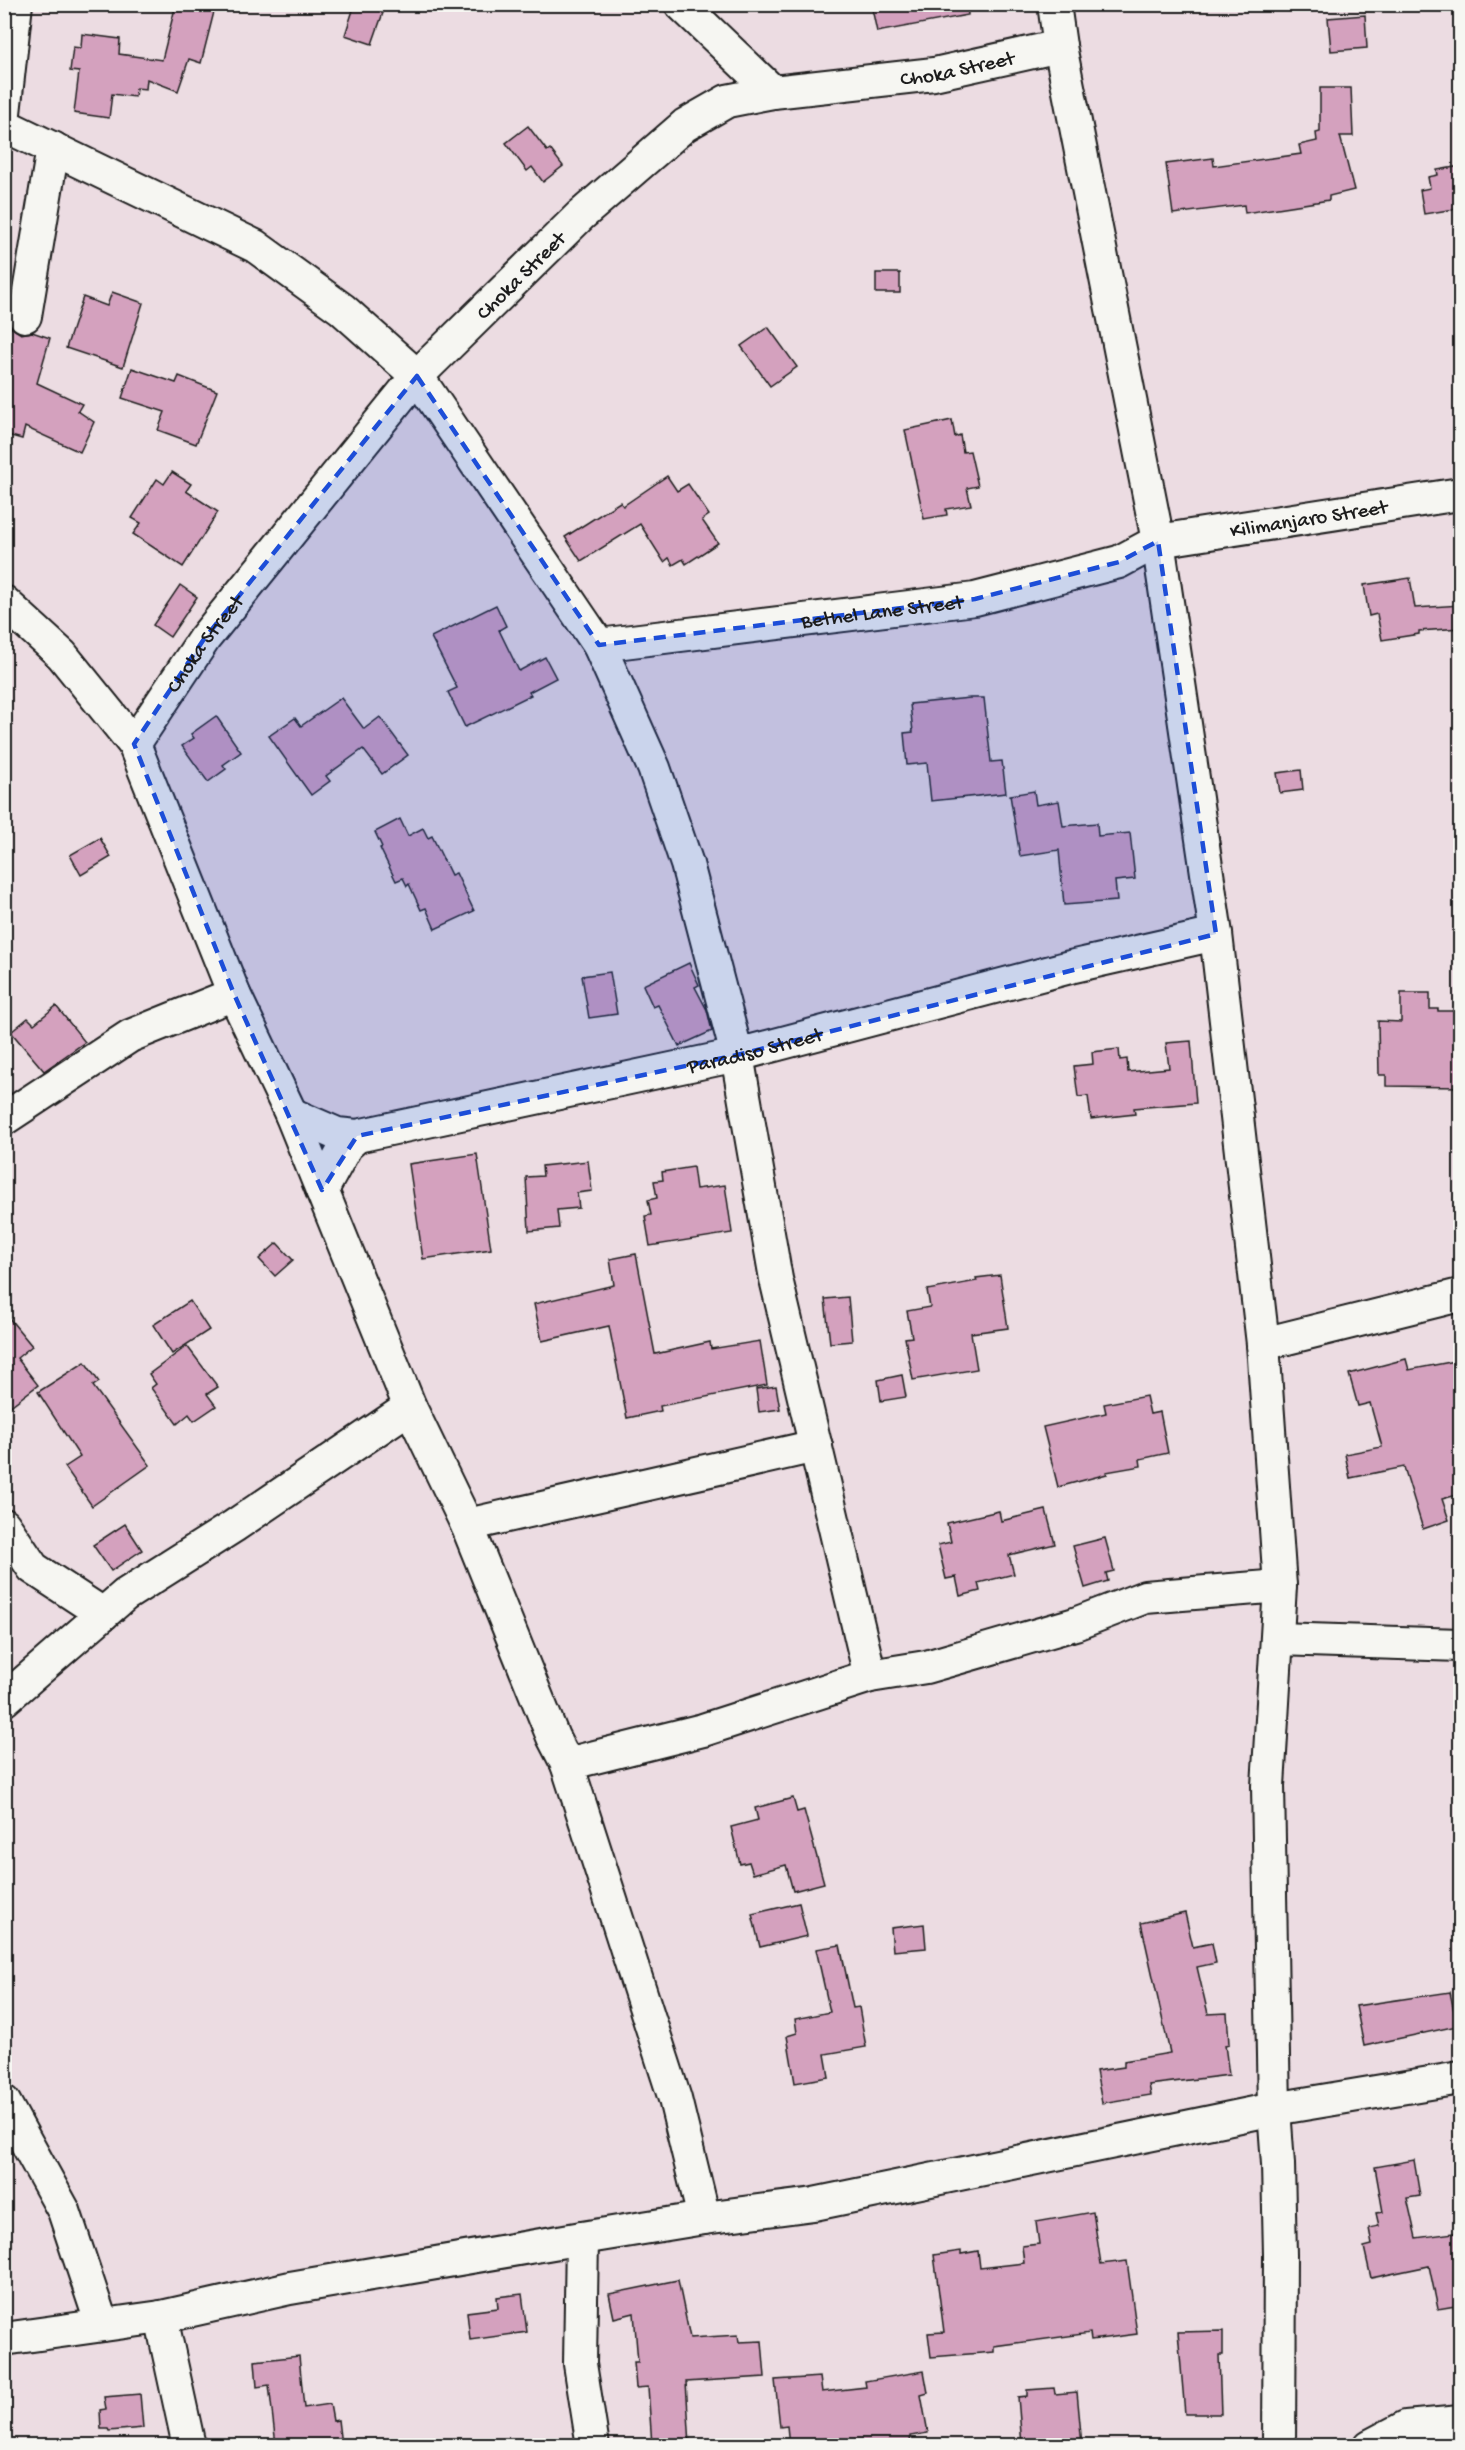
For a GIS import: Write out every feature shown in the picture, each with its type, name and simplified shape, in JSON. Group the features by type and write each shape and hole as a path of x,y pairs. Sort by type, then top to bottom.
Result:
{"street":[{"path":"4,113 16,4"},
{"path":"681,4 773,92"},
{"path":"1054,4 1060,46 1158,541 1216,933 1263,1344 1280,1586 1268,1786 1274,2109 1280,2255 1279,2445"},
{"name":"Choka Street","path":"134,744 204,639 417,375 580,216 685,125 726,101 773,92 934,74 1060,46"},
{"path":"4,125 255,246 342,309 417,375 598,645 654,768 687,864 737,1055 776,1279 870,1676"},
{"path":"25,316 53,148"},
{"name":"Kilimanjaro Street","path":"1158,541 1461,494"},
{"name":"Bethel Lane Street","path":"598,645 975,599 1119,562 1158,541"},
{"path":"4,602 62,655 134,744 234,994 291,1114 410,1407 467,1525 553,1737 567,1764 675,2099 704,2218"},
{"name":"Paradiso Street","path":"291,1114 337,1134 357,1136 737,1055 1070,967 1216,933"},
{"path":"4,1119 130,1036 234,994"},
{"path":"322,1190 346,1146 357,1136"},
{"path":"1263,1344 1461,1295"},
{"path":"4,1700 125,1595 234,1526 410,1407"},
{"path":"467,1525 816,1446"},
{"path":"4,1525 33,1568 103,1614"},
{"path":"567,1764 703,1730 870,1676 926,1667 1075,1624 1145,1597 1280,1586"},
{"path":"1278,1639 1461,1644"},
{"path":"4,2339 161,2317 290,2288 582,2238 704,2218 814,2204 1274,2109 1461,2078"},
{"path":"4,2102 64,2211 102,2325"},
{"path":"582,2238 580,2364 593,2445"},
{"path":"161,2317 189,2445"},
{"path":"1370,2445 1406,2427 1461,2422"}],"highlighted area":[{"path":"417,376 599,645 975,599 1119,562 1158,541 1216,934 737,1055 357,1136 322,1190 234,994 134,744 204,639"}],"building":[{"path":"176,4 216,4 201,63 189,59 178,91 147,79 146,89 136,88 135,97 112,94 109,118 74,113 79,72 70,71 73,47 81,48 82,34 120,39 119,54 162,60"},
{"path":"355,4 366,4 384,10 372,44 345,35"},
{"path":"871,4 967,4 968,15 877,32"},
{"path":"1365,15 1367,48 1331,51 1328,18"},
{"path":"1320,88 1351,88 1353,136 1340,136 1354,190 1329,196 1329,200 1245,213 1244,205 1173,214 1166,164 1213,158 1214,166 1301,154 1299,145 1317,141 1316,133 1320,132"},
{"path":"528,126 547,151 550,149 563,166 543,182 532,167 527,171 506,143"},
{"path":"1461,166 1461,208 1424,214 1420,190 1430,188 1428,177 1438,175 1437,170"},
{"path":"876,273 900,273 900,293 876,293"},
{"path":"112,292 143,303 123,367 66,348 83,297 107,306"},
{"path":"4,323 21,334 32,332 50,338 37,383 82,404 78,411 94,422 80,452 25,427 22,439 4,434"},
{"path":"768,327 797,367 770,386 741,346"},
{"path":"132,368 176,383 179,376 217,391 196,444 158,430 165,412 122,398"},
{"path":"952,420 955,437 960,435 963,452 970,451 978,486 967,488 971,505 946,509 947,515 924,519 905,430"},
{"path":"172,472 191,484 186,491 218,512 183,567 133,534 141,523 132,518 157,479 164,484"},
{"path":"667,476 677,491 688,484 709,515 702,520 718,543 686,564 683,559 673,565 669,558 664,562 640,524 581,561 565,537 620,502 623,506"},
{"path":"1410,578 1415,608 1461,605 1461,628 1419,631 1419,634 1382,640 1377,614 1369,616 1364,585"},
{"path":"180,585 197,597 170,637 153,625"},
{"path":"496,605 506,626 499,630 519,671 545,657 556,678 529,692 531,695 465,727 448,692 457,688 431,637"},
{"path":"341,698 364,729 380,717 408,755 382,774 363,749 326,776 330,781 311,795 269,736 295,718 301,726"},
{"path":"984,698 991,762 1002,761 1006,793 931,801 927,763 907,765 904,733 913,732 910,704"},
{"path":"216,716 241,752 223,765 226,769 208,782 182,746 194,738 191,734"},
{"path":"1301,770 1303,790 1280,793 1277,773"},
{"path":"1034,791 1036,805 1059,801 1063,826 1097,823 1098,836 1130,833 1135,879 1115,881 1117,901 1064,905 1059,850 1020,856 1010,795"},
{"path":"400,819 408,836 423,828 428,838 432,836 451,875 456,873 474,911 435,929 426,908 421,910 409,884 407,886 403,878 396,881 375,832"},
{"path":"100,838 111,857 81,875 70,855"},
{"path":"689,963 699,985 695,987 707,1010 712,1031 679,1046 658,1005 653,1007 643,985"},
{"path":"610,972 617,1014 589,1018 582,976"},
{"path":"1401,993 1430,993 1430,1009 1461,1011 1461,1087 1386,1086 1386,1075 1379,1075 1378,1021 1401,1022"},
{"path":"56,1006 85,1042 44,1071 11,1032 28,1018 34,1024"},
{"path":"1191,1041 1196,1103 1134,1108 1135,1114 1091,1119 1088,1096 1078,1097 1074,1066 1093,1064 1092,1052 1119,1049 1120,1060 1127,1059 1128,1072 1169,1068 1166,1043"},
{"path":"477,1154 491,1249 423,1259 409,1164"},
{"path":"588,1161 592,1191 577,1193 579,1208 557,1210 559,1228 529,1231 526,1177 543,1176 542,1166"},
{"path":"693,1167 696,1189 725,1185 732,1233 650,1246 645,1216 651,1215 648,1200 657,1198 654,1181 663,1180 662,1172"},
{"path":"277,1243 293,1260 275,1276 259,1259"},
{"path":"636,1254 655,1354 710,1342 711,1349 760,1341 767,1385 660,1406 661,1411 627,1418 609,1326 542,1341 534,1304 614,1285 610,1259"},
{"path":"1000,1275 1008,1328 971,1333 977,1369 913,1380 905,1338 912,1337 907,1311 930,1307 927,1290 977,1281 976,1278"},
{"path":"848,1297 852,1341 830,1343 825,1299"},
{"path":"190,1301 209,1330 172,1354 153,1325"},
{"path":"4,1312 32,1346 17,1358 38,1385 4,1411"},
{"path":"187,1346 218,1387 207,1394 216,1406 194,1421 189,1414 177,1424 151,1388 156,1384 149,1374"},
{"path":"1406,1359 1409,1370 1461,1360 1461,1494 1442,1499 1449,1520 1423,1529 1404,1467 1350,1478 1345,1454 1382,1447 1370,1403 1358,1406 1349,1374"},
{"path":"85,1362 99,1382 93,1386 150,1465 92,1506 65,1467 80,1457 38,1392"},
{"path":"902,1375 906,1397 881,1401 878,1380"},
{"path":"776,1386 780,1409 759,1412 756,1389"},
{"path":"1146,1396 1150,1414 1160,1412 1168,1453 1140,1459 1141,1466 1106,1472 1107,1474 1058,1487 1043,1427 1106,1413 1104,1404"},
{"path":"1046,1510 1055,1544 1009,1555 1014,1574 978,1583 980,1591 960,1596 956,1577 946,1579 938,1545 951,1542 947,1523 999,1511 1001,1521"},
{"path":"125,1524 142,1550 111,1571 93,1545"},
{"path":"1105,1538 1114,1571 1106,1573 1108,1581 1085,1588 1073,1546"},
{"path":"793,1798 797,1812 804,1810 824,1883 793,1891 786,1865 753,1874 749,1862 740,1864 731,1827 758,1820 755,1808"},
{"path":"799,1903 807,1936 760,1947 752,1914"},
{"path":"1185,1913 1193,1947 1212,1943 1216,1963 1197,1967 1208,2014 1227,2013 1229,2044 1225,2045 1229,2075 1149,2085 1151,2095 1102,2103 1096,2071 1124,2067 1124,2061 1170,2053 1141,1923"},
{"path":"924,1924 926,1948 893,1951 891,1928"},
{"path":"840,1945 853,2008 859,2007 866,2047 825,2054 829,2077 795,2083 787,2036 797,2033 795,2019 830,2012 816,1949"},
{"path":"1450,1992 1457,2026 1364,2046 1356,2006"},
{"path":"1414,2160 1420,2196 1407,2198 1416,2238 1461,2232 1461,2305 1438,2309 1429,2266 1371,2278 1364,2247 1372,2245 1369,2228 1379,2226 1376,2213 1383,2212 1375,2167"},
{"path":"1093,2212 1101,2264 1127,2261 1137,2334 1091,2340 1090,2333 994,2346 994,2352 931,2357 928,2333 944,2332 934,2255 978,2251 980,2268 1024,2263 1022,2246 1039,2244 1036,2222"},
{"path":"678,2280 690,2338 738,2335 739,2342 762,2341 765,2377 686,2382 690,2445 652,2445 648,2387 636,2388 634,2362 638,2362 634,2313 614,2318 609,2294"},
{"path":"522,2294 527,2332 470,2340 467,2312 498,2308 497,2297"},
{"path":"1223,2331 1223,2355 1219,2355 1221,2414 1185,2414 1178,2332"},
{"path":"299,2356 304,2408 330,2404 333,2421 338,2420 341,2445 276,2445 269,2385 257,2387 255,2361"},
{"path":"924,2371 928,2393 921,2395 928,2433 910,2436 911,2445 789,2445 787,2426 780,2427 775,2380 820,2377 822,2392 866,2387 865,2381"},
{"path":"1054,2388 1055,2394 1077,2392 1082,2445 1022,2445 1018,2397 1027,2396 1027,2390"},
{"path":"140,2394 143,2428 109,2431 101,2429 100,2410 106,2409 104,2397"}]}
